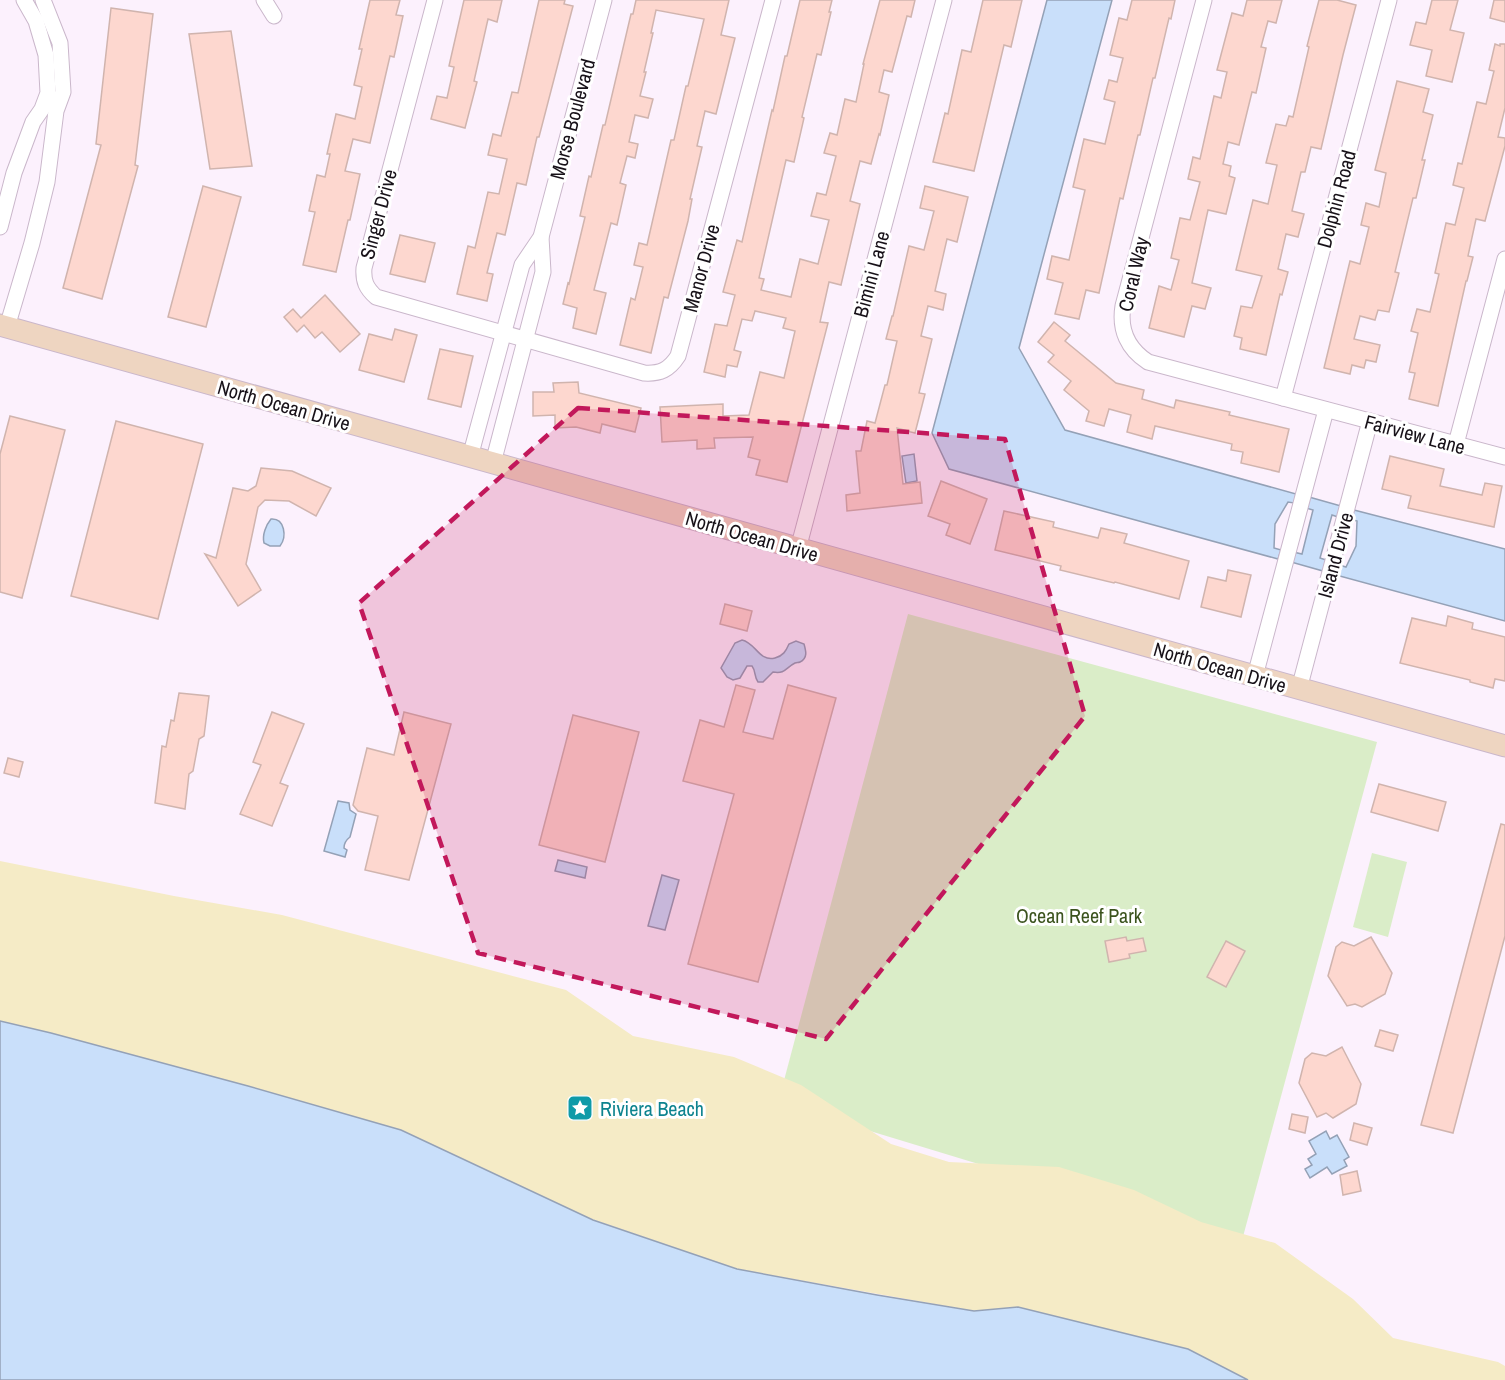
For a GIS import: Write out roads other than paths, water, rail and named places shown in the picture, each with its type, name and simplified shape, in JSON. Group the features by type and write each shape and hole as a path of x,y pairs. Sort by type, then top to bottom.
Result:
{"main road":[{"name":"North Ocean Drive","path":"4,326 1505,746"}],"street":[{"path":"0,227 14,173 33,122 42,109 48,93 46,55 36,21 24,0"},
{"path":"4,326 32,243 45,192 56,111 63,92 60,43 43,0"},
{"path":"264,0 274,16"},
{"name":"Singer Drive","path":"435,0 363,267 363,279 368,290 376,297 504,333"},
{"name":"Morse Boulevard","path":"493,463 543,272 541,237 604,0"},
{"name":"Manor Drive","path":"504,333 644,373 655,374 672,366 678,356 773,0"},
{"name":"Bimini Lane","path":"798,549 944,0"},
{"name":"Coral Way","path":"1204,0 1123,306 1121,317 1125,338 1139,356 1148,362 1326,410"},
{"name":"Dolphin Road","path":"1283,398 1389,0"},
{"name":"Morse Boulevard","path":"470,457 522,265 541,237"},
{"path":"1456,444 1505,259"},
{"path":"1255,676 1326,410"},
{"name":"Fairview Lane","path":"1326,410 1505,457"},
{"name":"Island Drive","path":"1299,689 1370,422"}],"water":[{"path":"1047,0 1112,0 1019,348 1065,430 1296,494 1294,503 1288,502 1275,524 1274,548 1281,550 1278,559 949,469 932,433"},
{"path":"914,454 917,481 906,483 902,456"},
{"path":"1309,497 1341,506 1338,517 1332,515 1320,558 1326,560 1323,571 1291,562 1293,552 1302,554 1313,510 1306,508"},
{"path":"1354,510 1505,549 1505,621 1336,575 1339,565 1346,567 1356,546 1357,521 1351,519"},
{"path":"271,519 282,525 284,538 280,546 270,546 264,543 265,530"},
{"path":"742,640 761,655 770,658 780,656 789,644 796,641 804,644 806,652 803,660 783,671 773,672 763,682 758,682 752,666 747,666 740,678 733,680 727,677 721,668 735,643"},
{"path":"338,801 349,803 350,810 356,814 350,837 344,845 347,850 345,857 324,851"},
{"path":"558,860 587,867 585,878 555,871"},
{"path":"662,875 679,880 665,930 648,926"},
{"path":"0,1021 248,1086 401,1130 593,1220 737,1269 974,1311 1018,1307 1188,1349 1248,1380 0,1380"},
{"path":"1326,1131 1330,1139 1337,1135 1349,1157 1344,1160 1347,1166 1332,1174 1327,1167 1310,1178 1305,1169 1312,1165 1308,1159 1316,1154 1309,1141"}],"place":[{"name":"Riviera Beach","path":"580,1108"}],"park label":[{"name":"Ocean Reef Park","path":"1079,915"}]}
